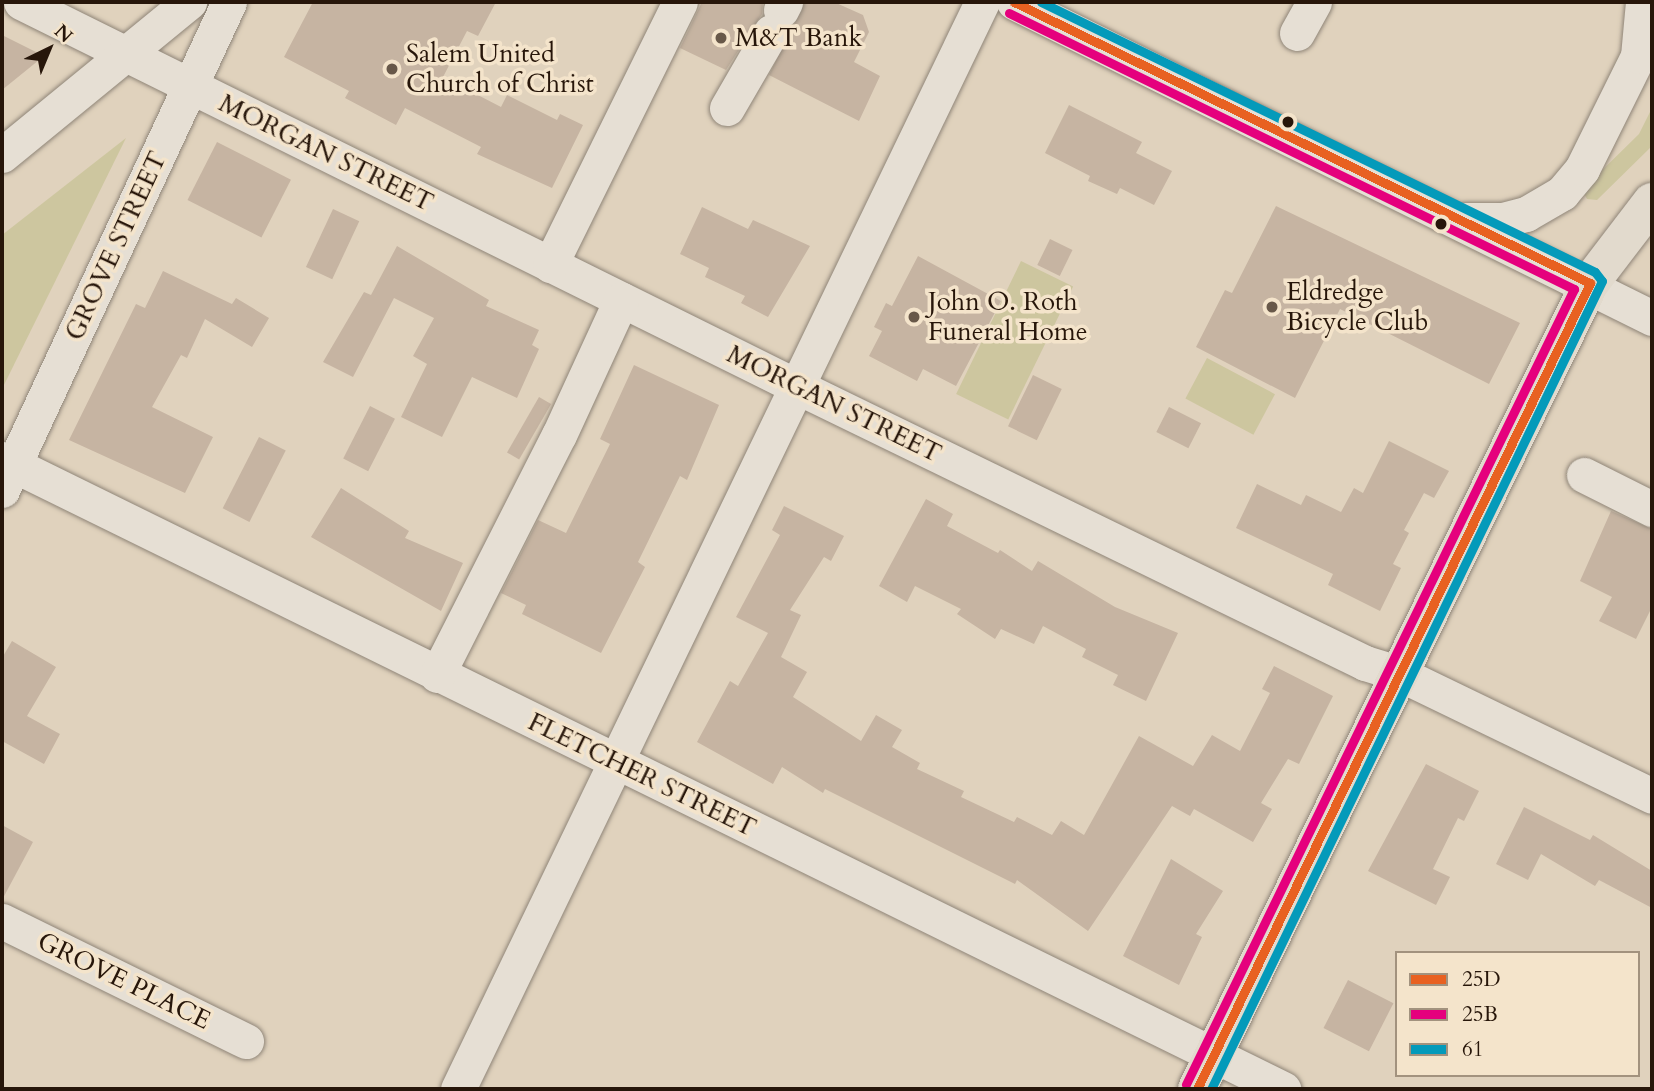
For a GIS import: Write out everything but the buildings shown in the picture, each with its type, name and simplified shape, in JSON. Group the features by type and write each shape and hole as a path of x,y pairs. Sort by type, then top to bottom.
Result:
{"main road":[{"path":"1205,1072 1590,283 1652,201"}],"street":[{"name":"MORGAN STREET","path":"21,2 621,300 1365,663 1398,673 1652,796"},
{"path":"2,155 189,2"},
{"name":"GROVE STREET","path":"6,472 229,2"},
{"path":"550,265 680,2"},
{"path":"458,1089 982,2"},
{"path":"1014,2 1590,283 1652,318"},
{"path":"1297,33 1314,2"},
{"path":"1459,220 1503,220 1526,214 1562,193 1582,169 1638,57 1643,2"},
{"path":"727,108 779,15"},
{"path":"438,675 559,435 621,300"},
{"name":"FLETCHER STREET","path":"6,472 438,675 615,763 1205,1072 1283,1089"},
{"path":"1584,475 1652,509"},
{"name":"GROVE PLACE","path":"2,921 246,1041"}],"shaded area":[{"path":"1652,108 1652,146 1597,200 1587,199 1582,190 1639,134"},
{"path":"126,138 2,389 2,235"},
{"path":"1021,261 1073,286 1008,419 956,394"},
{"path":"1207,358 1275,394 1253,435 1185,399"}],"transit line":[{"name":"25D","path":"1014,2 1590,283 1197,1089"},
{"name":"61","path":"1041,2 1595,272 1602,281 1211,1089"},
{"name":"25B","path":"1009,13 1574,289 1186,1084"}],"place":[{"name":"M&T Bank","path":"721,38"},
{"name":"Salem United Church of Christ","path":"392,69"},
{"name":"Eldredge Bicycle Club","path":"1272,307"},
{"name":"John O. Roth Funeral Home","path":"914,317"}]}
